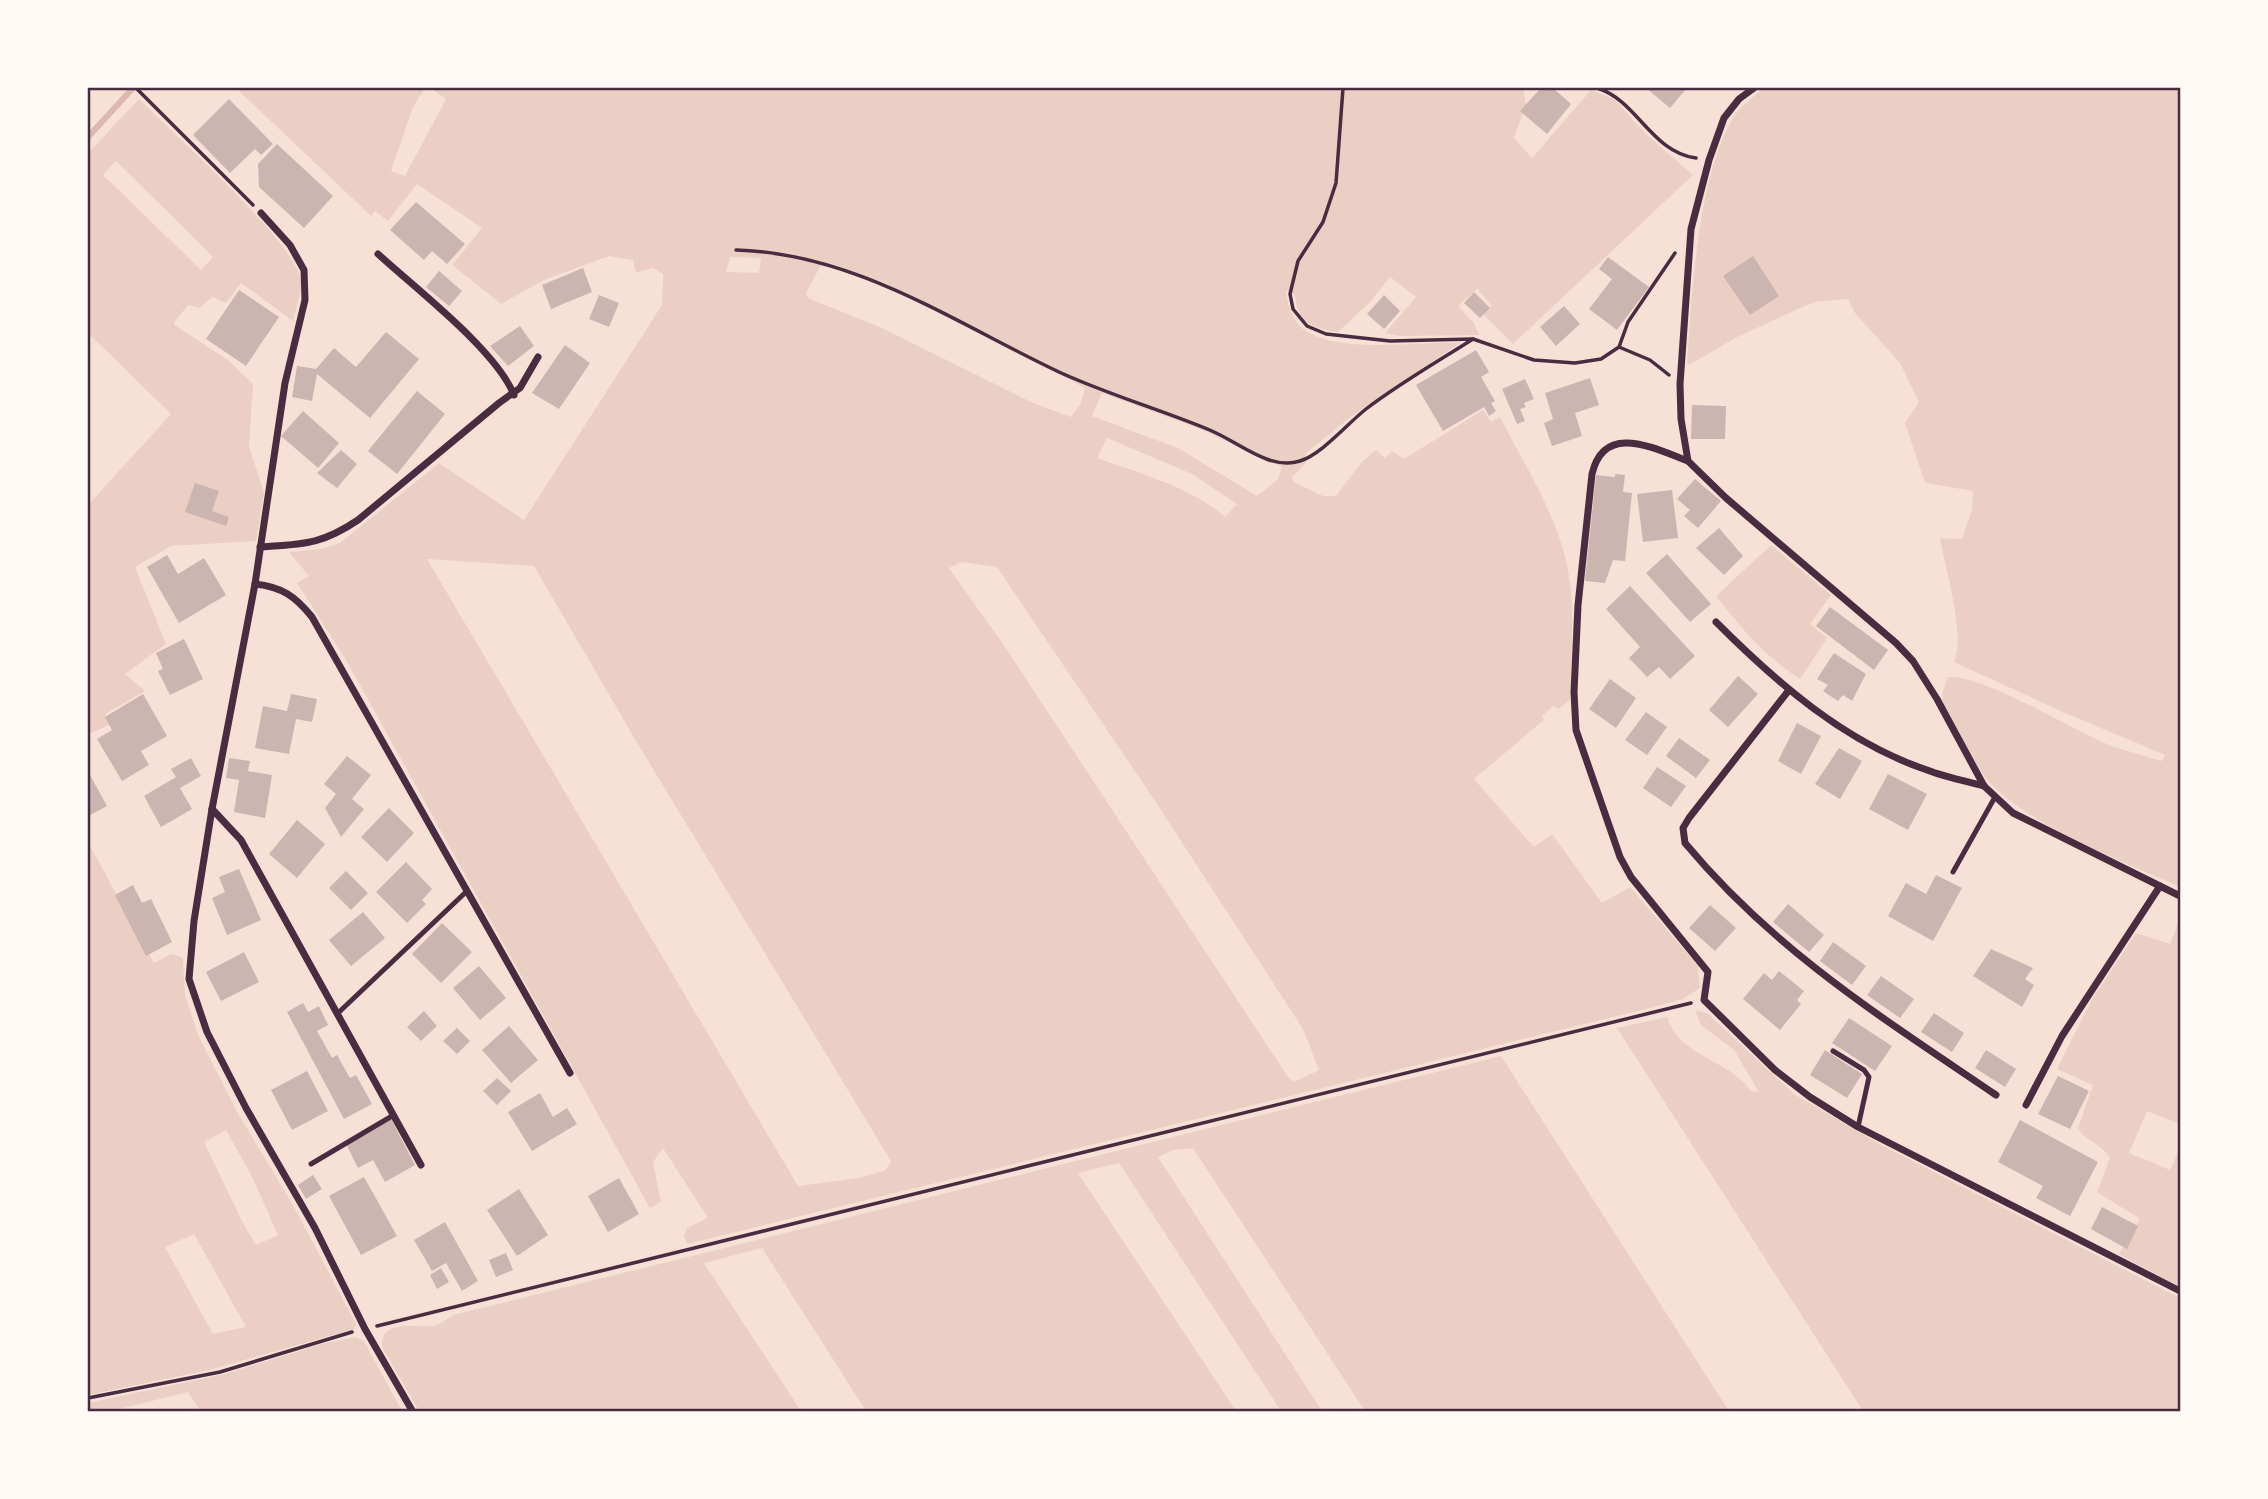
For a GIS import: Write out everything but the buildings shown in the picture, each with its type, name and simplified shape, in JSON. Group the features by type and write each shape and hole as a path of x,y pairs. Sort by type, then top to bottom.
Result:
{"street":[{"path":"1688,461 1681,419 1680,384 1691,229 1709,160 1724,118 1739,99 1754,88"},
{"path":"261,213 290,245 304,270 305,300 285,383 255,584 212,809 194,921 189,979 207,1032 315,1228 365,1329 413,1412"},
{"path":"378,254 487,354 506,375 514,394"},
{"path":"260,547 315,543 333,537 358,520 499,403 514,394 538,357"},
{"path":"2180,896 2013,813 1984,786 1913,661 1869,619 1726,498 1688,461 1651,448 1615,443 1604,447 1595,461 1578,605 1574,692 1576,730 1620,857 1644,897 1708,972 1704,1000 1775,1070 1810,1097 1858,1127 2180,1291"},
{"path":"255,584 277,586 297,598 312,617 569,1073"},
{"path":"1716,622 1789,690 1826,718 1925,770 1984,786"},
{"path":"1789,690 1689,818 1683,828 1685,843 1766,929 1835,984 1996,1095"},
{"path":"212,809 241,840 421,1165"},
{"path":"2026,1105 2062,1036 2160,886"}],"lane":[{"path":"1954,872 1996,797"},
{"path":"336,1015 467,891"},
{"path":"1833,1052 1864,1070 1869,1077 1858,1127"},
{"path":"311,1164 392,1116"}],"path":[{"path":"136,88 261,213"},
{"path":"1343,88 1336,183 1323,222 1298,261 1290,294 1293,309 1307,326 1326,334 1390,341 1473,339 1534,360 1574,363 1601,359 1619,347 1628,322 1677,250"},
{"path":"1597,88 1622,100 1649,134 1684,157 1709,160"},
{"path":"736,250 765,250 810,260 875,281 931,306 1077,380 1213,431 1278,462 1297,462 1314,455 1369,407 1473,339"},
{"path":"1619,347 1650,360 1680,384"},
{"path":"88,1398 220,1372 365,1329 1704,1000"}],"shaded area":[{"path":"236,88 425,88 413,107 391,171 405,176 446,99 430,88 1523,88 1526,105 1514,138 1532,158 1591,90 1614,99 1647,135 1693,175 1513,344 1483,314 1492,306 1477,289 1458,306 1474,323 1479,335 1400,336 1385,333 1416,297 1390,277 1370,302 1338,332 1308,323 1299,312 1295,295 1286,290 1296,321 1303,329 1318,337 1337,342 1379,345 1460,343 1352,416 1305,454 1306,463 1292,477 1294,482 1323,496 1336,496 1361,463 1376,450 1385,458 1392,451 1404,459 1483,410 1491,422 1500,417 1547,508 1567,565 1572,615 1570,700 1559,709 1553,706 1542,716 1544,720 1474,779 1534,847 1552,834 1602,903 1630,887 1698,966 1700,988 1683,999 1654,1007 687,1244 684,1236 687,1228 708,1218 663,1148 653,1162 661,1202 650,1208 346,660 297,583 309,576 289,552 322,549 340,543 439,463 524,520 662,305 663,274 652,268 636,273 633,260 609,256 544,280 501,304 452,265 482,228 417,184 388,221 375,211 371,216","holes":["730,257 761,258 759,273 726,272","821,265 883,282 1085,388 1081,403 1071,417 1031,402 882,328 808,298 806,293","1102,393 1198,428 1282,467 1278,479 1257,496 1178,448 1092,416","1107,438 1192,474 1237,504 1225,517 1181,489 1097,458","427,559 534,566 639,746 891,1161 886,1170 859,1178 798,1186","961,562 997,567 1157,804 1303,1029 1319,1070 1294,1082 1288,1077 1003,644 949,568"]},
{"path":"1764,88 2180,88 2180,887 2104,854 2023,810 2001,794 1973,759 1943,702 1942,694 1948,677 1964,679 2006,694 2114,747 2162,761 2165,755 1954,662 1958,635 1940,538 1962,539 1972,510 1973,491 1925,483 1905,423 1919,402 1900,363 1855,313 1848,299 1814,302 1737,337 1687,366 1698,238 1712,172 1721,142 1733,118"},
{"path":"139,99 227,185 274,236 290,257 299,274 301,285 293,321 241,283 226,303 212,297 200,308 188,305 173,324 228,360 253,384 249,446 264,493 256,541 171,546 135,567 166,644 125,674 145,691 105,714 110,724 88,735 88,505 171,414 88,333 88,153","holes":["116,161 213,257 201,270 103,175"]},
{"path":"1771,545 1831,595 1810,624 1827,638 1800,679 1755,642 1716,596"},
{"path":"88,842 154,963 171,954 183,958 185,995 198,1035 239,1115 293,1205 356,1324 354,1329 209,1370 88,1395","holes":["226,1130 253,1179 278,1235 256,1245 204,1142","194,1234 246,1327 213,1334 165,1247"]},
{"path":"2180,918 2180,1124 2147,1111 2129,1153 2170,1170 2180,1148 2180,1287 2119,1254 2140,1219 2097,1192 2110,1158 2078,1128 2093,1085 2057,1069 2091,1001 2136,933 2170,944"},
{"path":"1695,1010 1707,1013 1794,1094 1883,1146 2180,1298 2180,1411 1863,1411 1617,1028 1667,1017 1673,1030 1693,1050 1742,1080 1751,1091 1759,1092 1734,1050 1701,1025"},
{"path":"1501,1056 1729,1411 1365,1411 1193,1148 1173,1150 1158,1157 1322,1411 1281,1411 1119,1163 1078,1173 1236,1411 866,1411 762,1248 704,1263 801,1411 419,1411 382,1347 386,1332 392,1329 433,1326 453,1315"},
{"path":"355,1337 364,1341 402,1411 200,1411 188,1392 111,1411 88,1411 88,1403 225,1374 326,1343"}],"waterway":[{"path":"88,137 133,88"}]}
